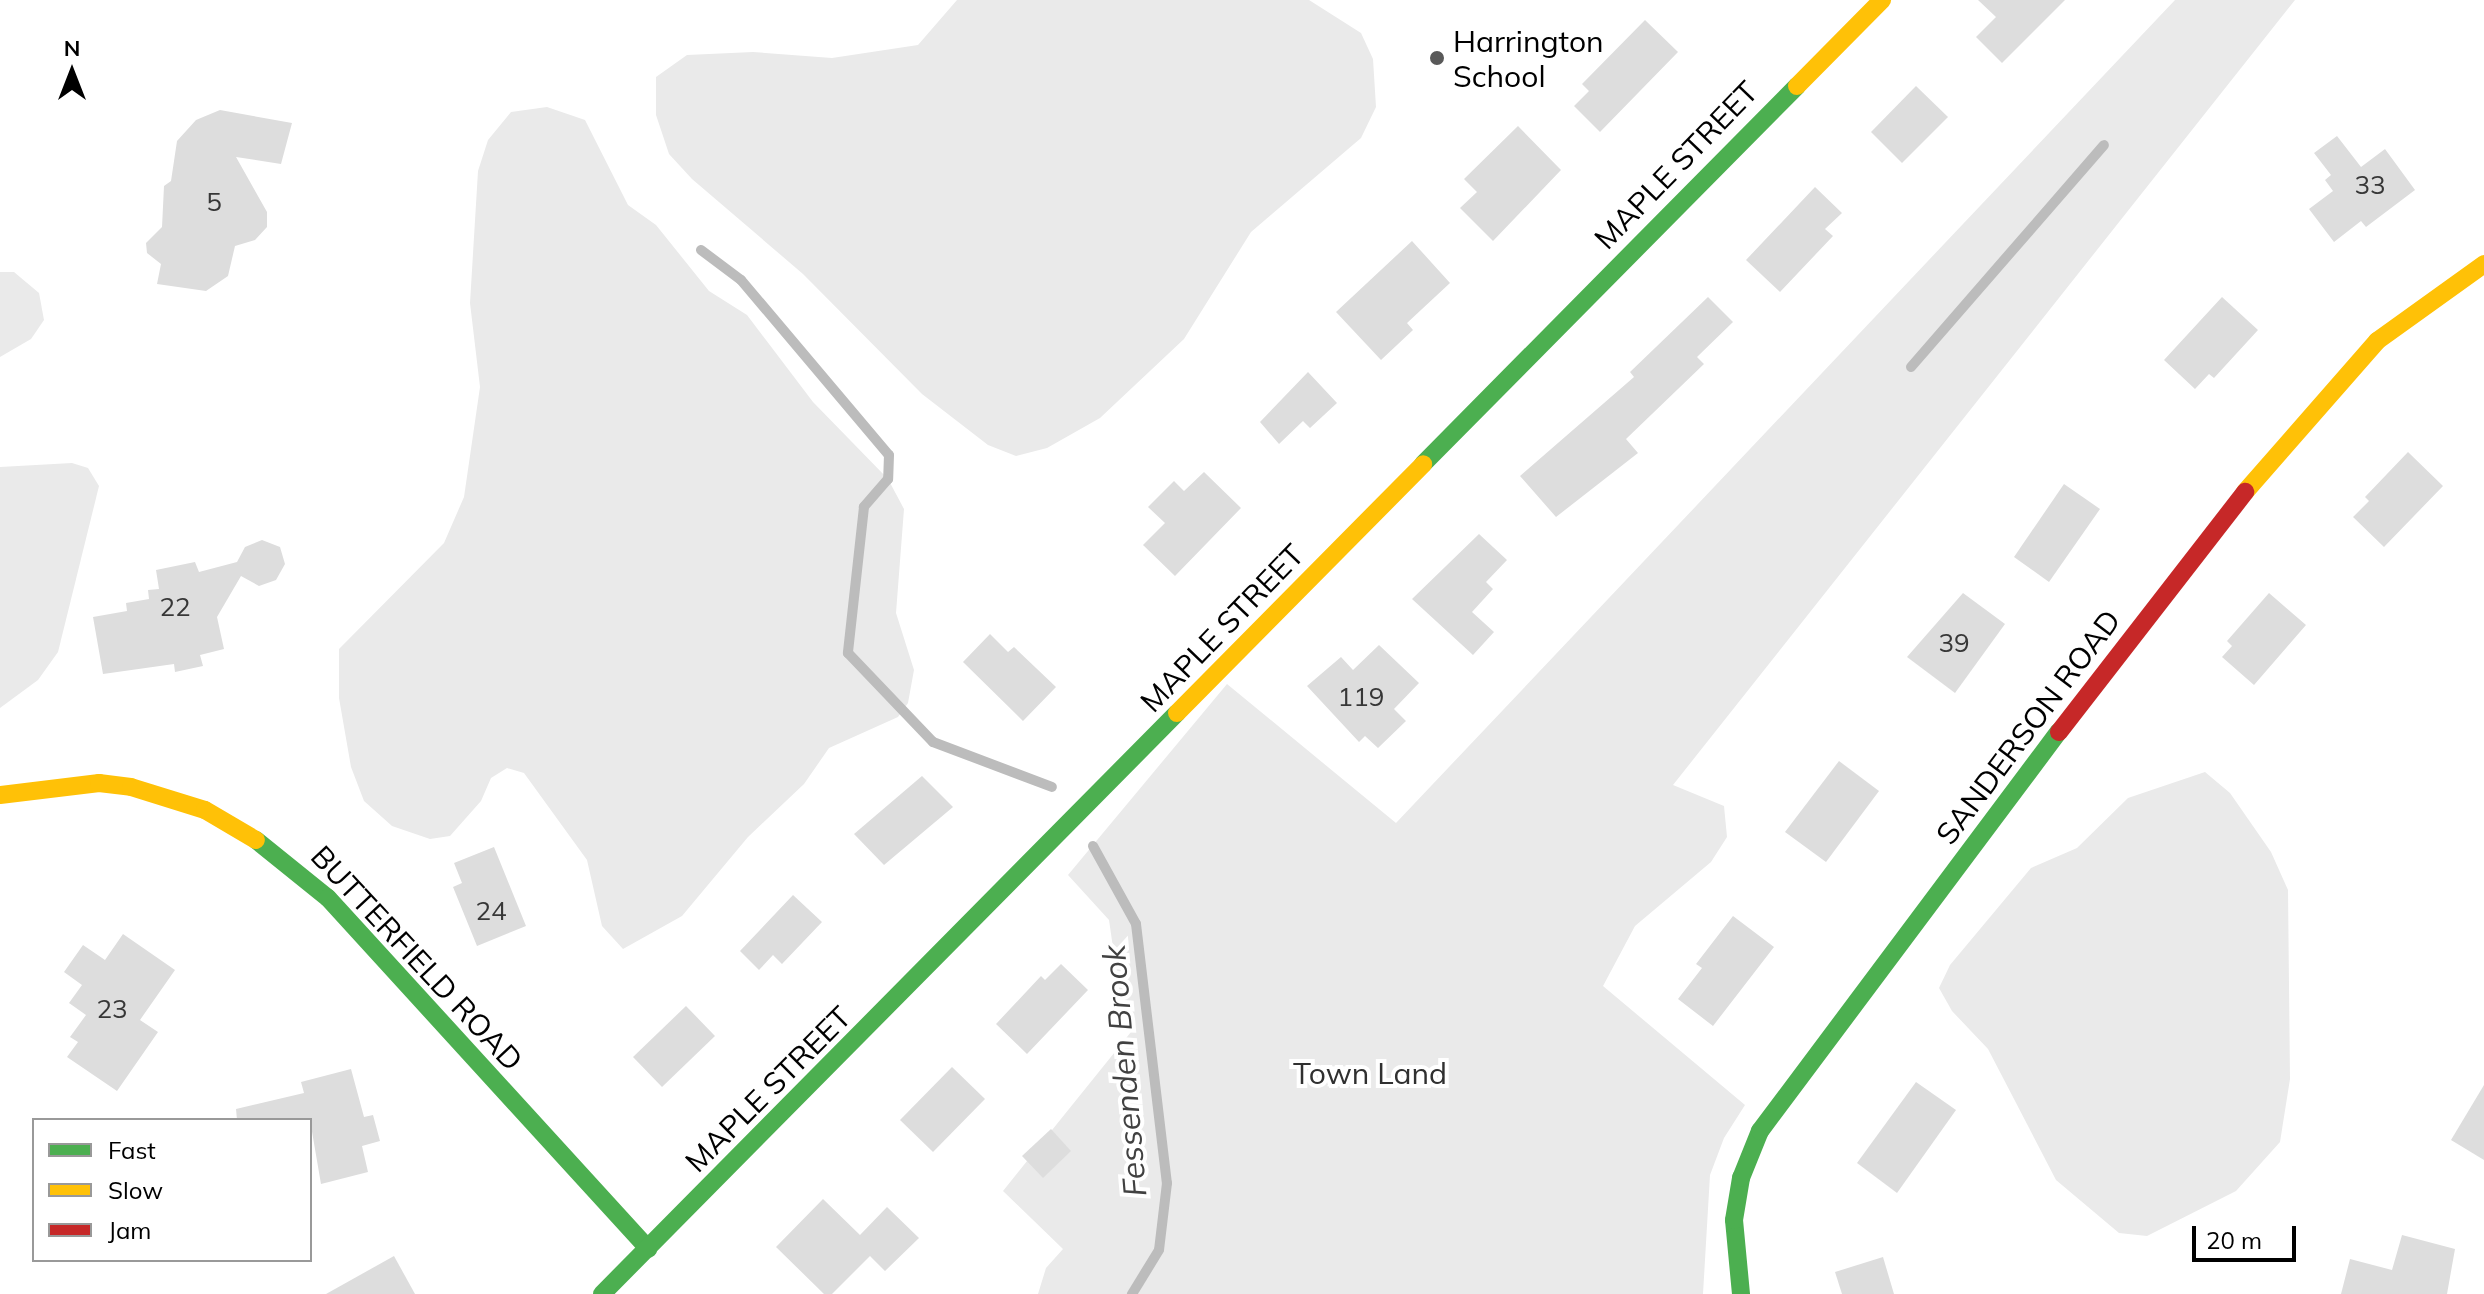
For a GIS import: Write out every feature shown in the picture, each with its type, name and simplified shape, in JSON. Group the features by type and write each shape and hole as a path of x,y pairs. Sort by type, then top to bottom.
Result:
{"street":[{"name":"MAPLE STREET","path":"602,1294 1882,0"},
{"name":"SANDERSON ROAD","path":"1741,1294 1734,1220 1741,1178 1760,1131 2122,648 2256,478 2377,341 2484,264"},
{"name":"BUTTERFIELD ROAD","path":"0,795 75,785 131,787 205,810 274,850 328,898 648,1249"}],"green space":[{"path":"957,0 1309,0 1361,33 1373,59 1376,107 1361,138 1251,232 1184,339 1100,418 1047,448 1016,456 988,445 922,394 803,274 692,179 669,154 656,115 656,77 687,55 753,52 832,58 918,45"},
{"name":"Town Land","path":"2175,0 2295,0 1673,785 1724,806 1727,837 1711,862 1635,926 1603,986 1745,1105 1724,1138 1710,1175 1703,1294 1038,1294 1046,1268 1063,1249 1003,1191 1135,1027 1121,1003 1109,920 1068,875 1227,684 1396,823"},
{"path":"547,107 585,120 628,205 656,225 709,291 747,315 813,402 888,479 904,509 896,613 914,670 908,703 898,717 829,748 804,784 748,837 682,916 623,949 602,926 587,860 524,773 507,768 491,778 481,801 450,836 430,839 392,826 364,801 351,767 339,698 339,649 444,543 464,497 480,387 470,303 478,171 488,140 511,112"},
{"path":"0,272 14,272 39,293 44,320 31,339 0,357"},
{"path":"72,463 88,468 99,486 58,652 38,680 0,708 0,467"},
{"path":"2205,772 2230,793 2271,852 2288,890 2290,1079 2280,1142 2236,1191 2147,1236 2119,1233 2056,1180 1988,1049 1952,1011 1939,988 1950,965 2031,868 2077,848 2128,798"}],"building":[{"path":"1978,0 2065,0 2002,63 1976,37 1996,17"},
{"path":"1645,20 1678,52 1600,132 1574,106 1589,91 1582,84"},
{"path":"1916,86 1948,117 1902,163 1871,132"},
{"path":"220,110 292,123 281,164 236,157 267,212 267,227 255,240 235,246 228,276 206,291 157,284 161,264 147,253 146,243 162,227 164,186 171,181 177,141 196,120"},
{"path":"1518,126 1561,170 1493,241 1460,208 1477,192 1464,179"},
{"path":"2337,136 2361,167 2385,149 2415,190 2366,227 2361,221 2334,242 2309,209 2333,191 2325,180 2331,175 2314,153"},
{"path":"1815,187 1842,213 1825,229 1833,236 1780,292 1746,260"},
{"path":"1412,241 1450,283 1407,323 1413,330 1381,360 1336,312"},
{"path":"1708,297 1733,322 1697,357 1704,364 1626,439 1638,453 1556,517 1520,476 1634,377 1630,372"},
{"path":"2222,297 2258,330 2214,378 2209,374 2195,389 2164,360"},
{"path":"1308,372 1337,403 1310,428 1303,421 1279,444 1260,422"},
{"path":"2408,452 2443,486 2384,547 2353,517 2369,501 2365,497"},
{"path":"1204,472 1241,508 1175,576 1143,545 1165,523 1148,507 1174,481 1184,491"},
{"path":"2064,484 2100,509 2049,582 2014,557"},
{"path":"1479,534 1507,560 1486,582 1493,589 1472,612 1494,632 1473,655 1412,599"},
{"path":"262,540 280,547 285,564 276,580 259,586 241,576 217,617 224,649 200,655 203,666 175,672 174,664 103,674 93,617 127,611 126,603 149,599 148,590 159,589 156,570 195,562 199,572 237,562 245,547"},
{"path":"1963,593 2005,624 1955,693 1907,657"},
{"path":"2269,593 2306,625 2254,685 2222,657 2232,646 2227,641"},
{"path":"990,634 1008,652 1014,647 1056,687 1023,721 963,662"},
{"path":"1379,645 1419,683 1394,709 1406,721 1378,748 1365,736 1359,742 1307,686 1341,657 1353,670"},
{"path":"1839,761 1879,791 1826,862 1785,832"},
{"path":"922,776 953,807 884,865 854,834"},
{"path":"494,847 526,926 477,946 453,887 462,883 454,863"},
{"path":"793,895 822,922 782,964 773,955 759,970 740,951"},
{"path":"1733,916 1774,947 1713,1026 1678,999 1702,968 1696,964"},
{"path":"123,934 175,970 140,1020 158,1032 117,1091 67,1057 78,1042 70,1037 86,1015 69,1003 82,985 64,972 83,945 105,960"},
{"path":"1061,964 1088,990 1027,1054 996,1024 1041,976 1045,980"},
{"path":"686,1006 715,1036 662,1087 633,1057"},
{"path":"952,1067 985,1099 933,1152 900,1120"},
{"path":"351,1069 364,1117 373,1115 380,1141 362,1146 368,1172 321,1184 312,1118 237,1118 236,1109 304,1093 301,1082"},
{"path":"1916,1082 1956,1110 1897,1193 1857,1163"},
{"path":"2484,1085 2484,1160 2451,1140"},
{"path":"1051,1129 1071,1151 1043,1178 1022,1156"},
{"path":"823,1199 860,1235 887,1207 919,1238 885,1271 870,1256 832,1294 824,1294 776,1247"},
{"path":"2402,1235 2455,1249 2447,1294 2341,1294 2350,1259 2392,1270"},
{"path":"394,1256 415,1294 326,1294"},
{"path":"1883,1257 1894,1294 1842,1294 1835,1272"}],"waterway":[{"path":"1911,367 2104,145"},
{"name":"Fessenden Brook","path":"701,250 741,280 889,455 888,479 864,507 848,653 933,742 1052,787"},
{"name":"Fessenden Brook","path":"1093,846 1136,924 1167,1183 1159,1250 1132,1294"}],"traffic: fast":[{"path":"1423,464 1797,86"},
{"path":"602,1294 1177,713"},
{"path":"1741,1294 1734,1220 1741,1178 1760,1131 2059,732"},
{"path":"256,840 328,898 648,1249"}],"traffic: slow":[{"path":"1797,86 1882,0"},
{"path":"2245,492 2377,341 2484,264"},
{"path":"1177,713 1423,464"},
{"path":"0,795 99,783 131,787 205,810 256,840"}],"traffic: jam":[{"path":"2059,732 2245,492"}],"place":[{"name":"Harrington School","path":"1437,58"}]}
